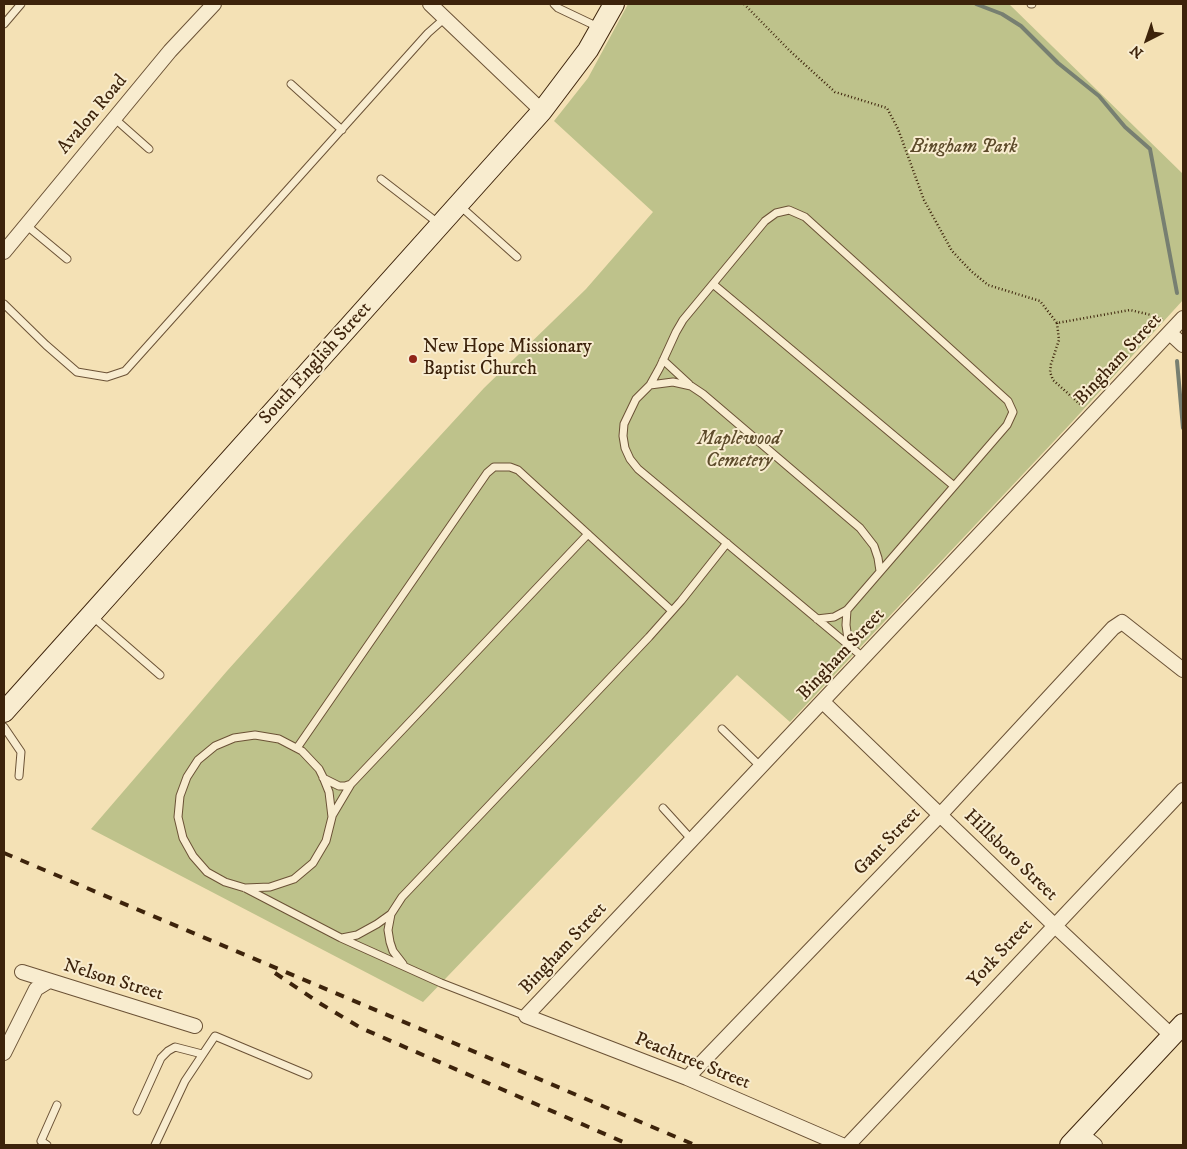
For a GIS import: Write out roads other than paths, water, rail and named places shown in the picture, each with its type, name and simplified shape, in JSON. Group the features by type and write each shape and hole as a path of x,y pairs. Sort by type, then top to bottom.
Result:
{"street":[{"name":"Avalon Road","path":"4,252 170,51 214,4"},
{"path":"430,4 542,112"},
{"name":"South English Street","path":"4,712 542,112 571,74 614,4"},
{"path":"1177,325 1183,345"},
{"name":"Bingham Street","path":"526,1016 1177,325"},
{"name":"Gant Street","path":"687,1078 940,815 1113,628 1122,622 1183,670"},
{"name":"Hillsboro Street","path":"823,702 1054,925 1178,1030"},
{"name":"York Street","path":"848,1145 1183,790"},
{"name":"Nelson Street","path":"22,972 195,1026"},
{"path":"4,1053 36,990 49,981"},
{"name":"Peachtree Street","path":"526,1016 687,1078 842,1145"},
{"path":"1082,1141 1178,1030"}],"lane":[{"path":"4,24 21,4"},
{"path":"554,4 558,8 600,29"},
{"path":"4,304 77,372 108,377 126,371 428,34 445,18"},
{"path":"291,84 342,130"},
{"path":"114,118 149,149"},
{"path":"381,179 440,225"},
{"path":"458,205 517,257"},
{"path":"817,620 834,617 847,610 1007,425 1013,412 1008,401 805,217 789,210 770,216 684,320 650,384 636,400 624,424 625,448 638,470 817,620 864,658"},
{"path":"26,225 67,259"},
{"path":"713,284 954,486"},
{"path":"663,360 691,386 703,394 860,528 874,546 880,571"},
{"path":"650,384 673,382 691,386"},
{"path":"297,748 483,478 494,467 510,467 518,470 672,611"},
{"path":"245,888 270,887 294,879 313,863 326,841 332,817 351,784 588,534"},
{"path":"341,938 357,935 391,914 408,888 672,611 727,543"},
{"path":"847,610 846,625 849,646"},
{"path":"91,615 160,675"},
{"path":"4,727 21,752 18,776"},
{"path":"722,729 762,767"},
{"path":"332,817 330,792 319,769 302,751 280,739 254,735 234,738 215,746 198,760 186,777 180,796 178,817 183,838 193,856 207,872 225,882 245,888 341,938 441,983 526,1016"},
{"path":"323,777 339,786 351,784"},
{"path":"663,808 693,840"},
{"path":"391,914 388,930 390,942 398,959 405,966"},
{"path":"155,1145 185,1081 215,1036 308,1074"},
{"path":"137,1111 161,1058 168,1051 175,1047 202,1054"},
{"path":"47,1145 41,1141 57,1105"}],"waterway":[{"path":"976,4 1002,14 1021,26 1058,63 1099,96 1125,127 1150,149 1177,293"},
{"path":"1177,361 1183,428"}],"railway":[{"path":"4,853 695,1145"},
{"path":"275,973 361,1028 630,1145"}],"place":[{"name":"New Hope Missionary Baptist Church","path":"413,359"}],"park label":[{"name":"Bingham Park","path":"964,148"},
{"name":"Maplewood Cemetery","path":"739,451"}]}
